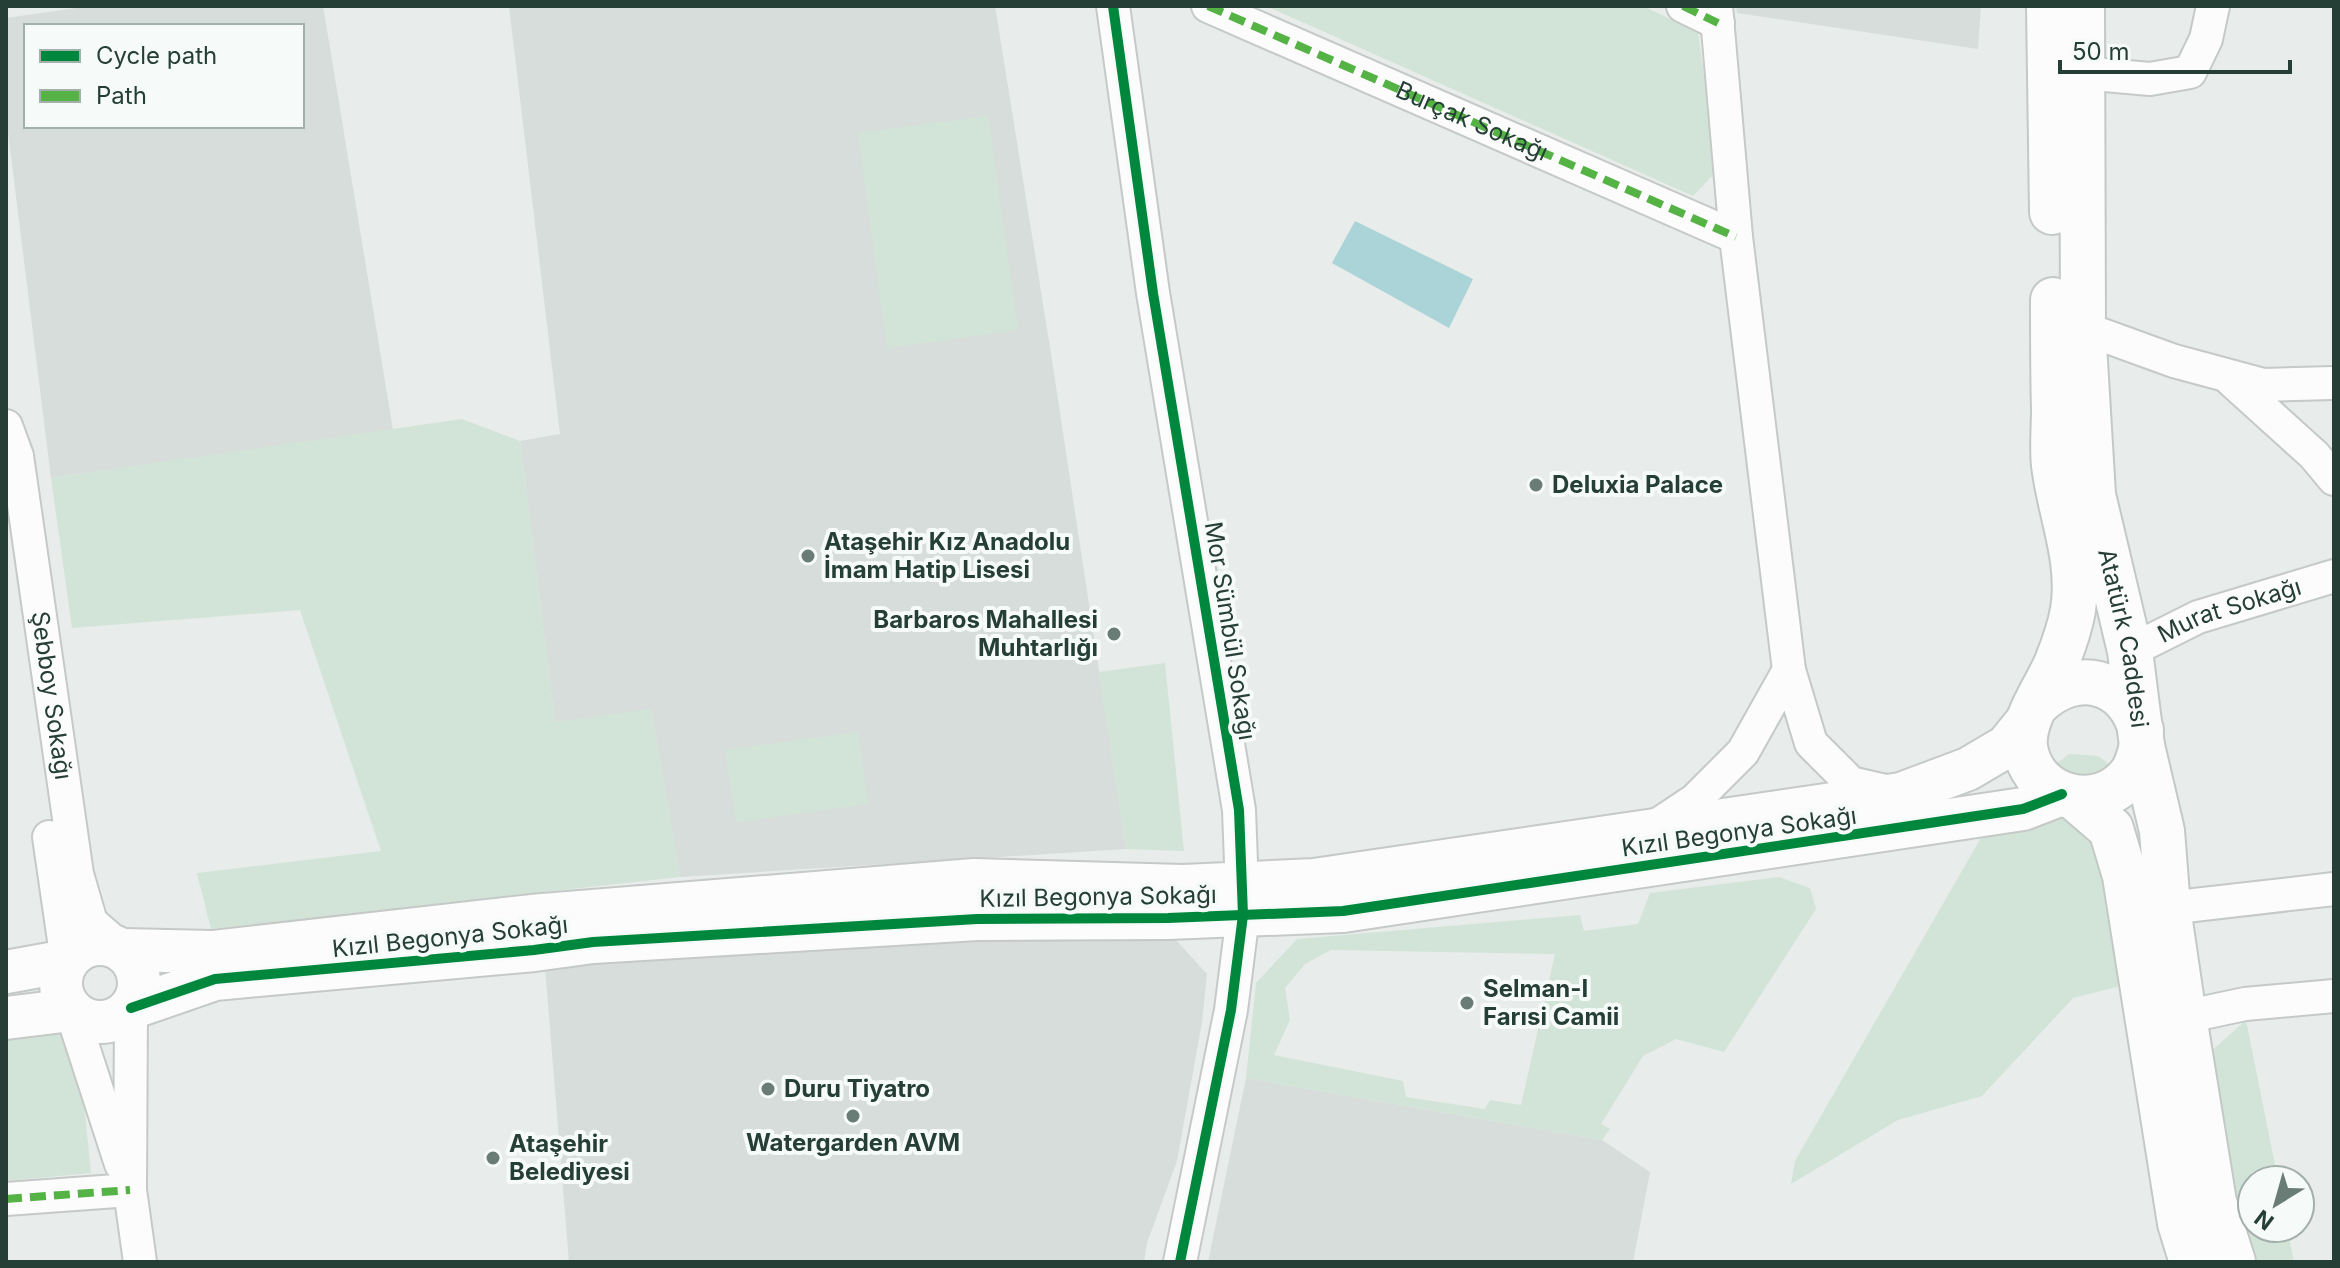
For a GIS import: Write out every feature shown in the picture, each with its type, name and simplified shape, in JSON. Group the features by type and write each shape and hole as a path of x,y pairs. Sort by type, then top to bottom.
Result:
{"main road":[{"name":"Atatürk Caddesi","path":"2033,712 2057,661 2073,610 2071,542 2054,465 2049,6"},
{"name":"Atatürk Caddesi","path":"2082,6 2083,328 2093,495 2130,651 2141,738 2162,831 2168,908 2184,1017 2196,1229"},
{"path":"2081,681 2101,684 2117,692 2137,716 2141,738 2133,772 2111,792 2096,797 2068,796 2046,785 2034,772 2025,743 2033,712 2048,693 2081,681"},
{"name":"Atatürk Caddesi","path":"2068,796 2111,829 2125,876 2196,1229 2233,1262"},
{"path":"2163,1262 2196,1229"}],"street":[{"name":"Mor Sümbül Sokağı","path":"1113,6 1153,293 1239,810 1243,899 1231,1010 1180,1262"},
{"name":"Burçak Sokağı","path":"1208,6 1736,237"},
{"path":"1683,6 1717,14 1736,237 1789,670 1811,743 1851,783 1901,794"},
{"path":"2082,73 2150,79 2190,72 2206,39 2213,6"},
{"path":"2083,328 2174,361 2263,385 2333,383"},
{"path":"2226,375 2314,455 2334,479"},
{"name":"Şebboy Sokağı","path":"6,426 17,456 77,874 91,922 123,950"},
{"name":"Şebboy Sokağı","path":"6,533 67,961"},
{"name":"Murat Sokağı","path":"2130,651 2198,617 2334,576"},
{"path":"1648,831 1695,800 1743,752 1789,670"},
{"name":"Kızıl Begonya Sokağı","path":"6,1018 71,1010 82,1018 109,1022 131,1008 215,979 593,942 977,919 1168,918 1314,880 1901,794 1968,769 2007,746 2033,712"},
{"name":"Kızıl Begonya Sokağı","path":"6,972 67,961 75,952 99,943 123,950 212,952 531,916 974,880 1183,886 1243,899 1343,911 2023,809 2068,796"},
{"path":"2168,908 2334,889"},
{"path":"123,950 138,971 140,984 138,997 131,1008 130,1190 140,1262"},
{"path":"67,961 62,973 64,999 71,1010 130,1190"},
{"path":"2184,1017 2245,1004 2334,996"},
{"path":"6,1199 130,1190"}],"shaded area":[{"path":"90,6 323,6 393,430 51,478 6,116 6,18"},
{"path":"509,6 995,6 1126,849 680,877 651,710 555,722 520,441 560,434"},
{"path":"1736,6 1981,6 1978,49 1737,13"},
{"name":"Watergarden AVM","path":"979,931 1176,940 1207,974 1202,1022 1177,1161 1147,1243 1144,1262 569,1262 545,967"},
{"path":"1246,1078 1602,1140 1650,1172 1633,1262 1208,1262"}],"green space":[{"path":"1266,6 1643,6 1698,32 1717,171 1693,196"},
{"path":"988,116 1018,330 887,348 858,133"},
{"path":"462,419 520,441 555,722 651,709 680,877 211,929 197,873 381,851 300,610 72,628 51,478"},
{"path":"1165,663 1184,851 1126,849 1099,672"},
{"path":"858,732 868,804 736,822 725,750"},
{"path":"2069,754 2098,756 2122,774 2137,982 2073,998 1982,1096 1898,1120 1791,1184 1795,1161 1997,810"},
{"path":"1779,877 1810,888 1816,909 1724,1052 1676,1039 1643,1056 1601,1124 1610,1129 1602,1140 1246,1078 1256,983 1297,939 1580,915 1584,931 1638,924 1650,893","holes":["1331,950 1555,954 1521,1105 1490,1100 1485,1109 1406,1097 1403,1081 1274,1055 1290,1020 1285,988 1305,964"]},
{"path":"2246,1020 2275,1164 2236,1164 2236,1228 2206,1056"},
{"path":"60,1033 78,1044 91,1173 6,1181 6,1038"},
{"path":"2239,1244 2290,1244 2294,1262 2242,1262"}],"water":[{"path":"1355,221 1473,279 1449,328 1332,263"}],"marked path":[{"path":"1208,6 1736,237"},
{"path":"1683,6 1718,23"},
{"path":"6,1199 130,1190"}],"cycle path":[{"path":"1113,6 1153,293 1239,810 1243,915 1231,1010 1180,1262"},
{"path":"131,1008 215,979 593,942 977,919 1168,918 1343,911 2023,809 2062,794"}],"place":[{"name":"Deluxia Palace","path":"1536,485"},
{"name":"Ataşehir Kız Anadolu İmam Hatip Lisesi","path":"808,556"},
{"name":"Barbaros Mahallesi Muhtarlığı","path":"1114,634"},
{"name":"Selman-I Farısi Camii","path":"1467,1003"},
{"name":"Duru Tiyatro","path":"768,1089"},
{"name":"Watergarden AVM","path":"853,1116"},
{"name":"Ataşehir Belediyesi","path":"493,1158"}]}
